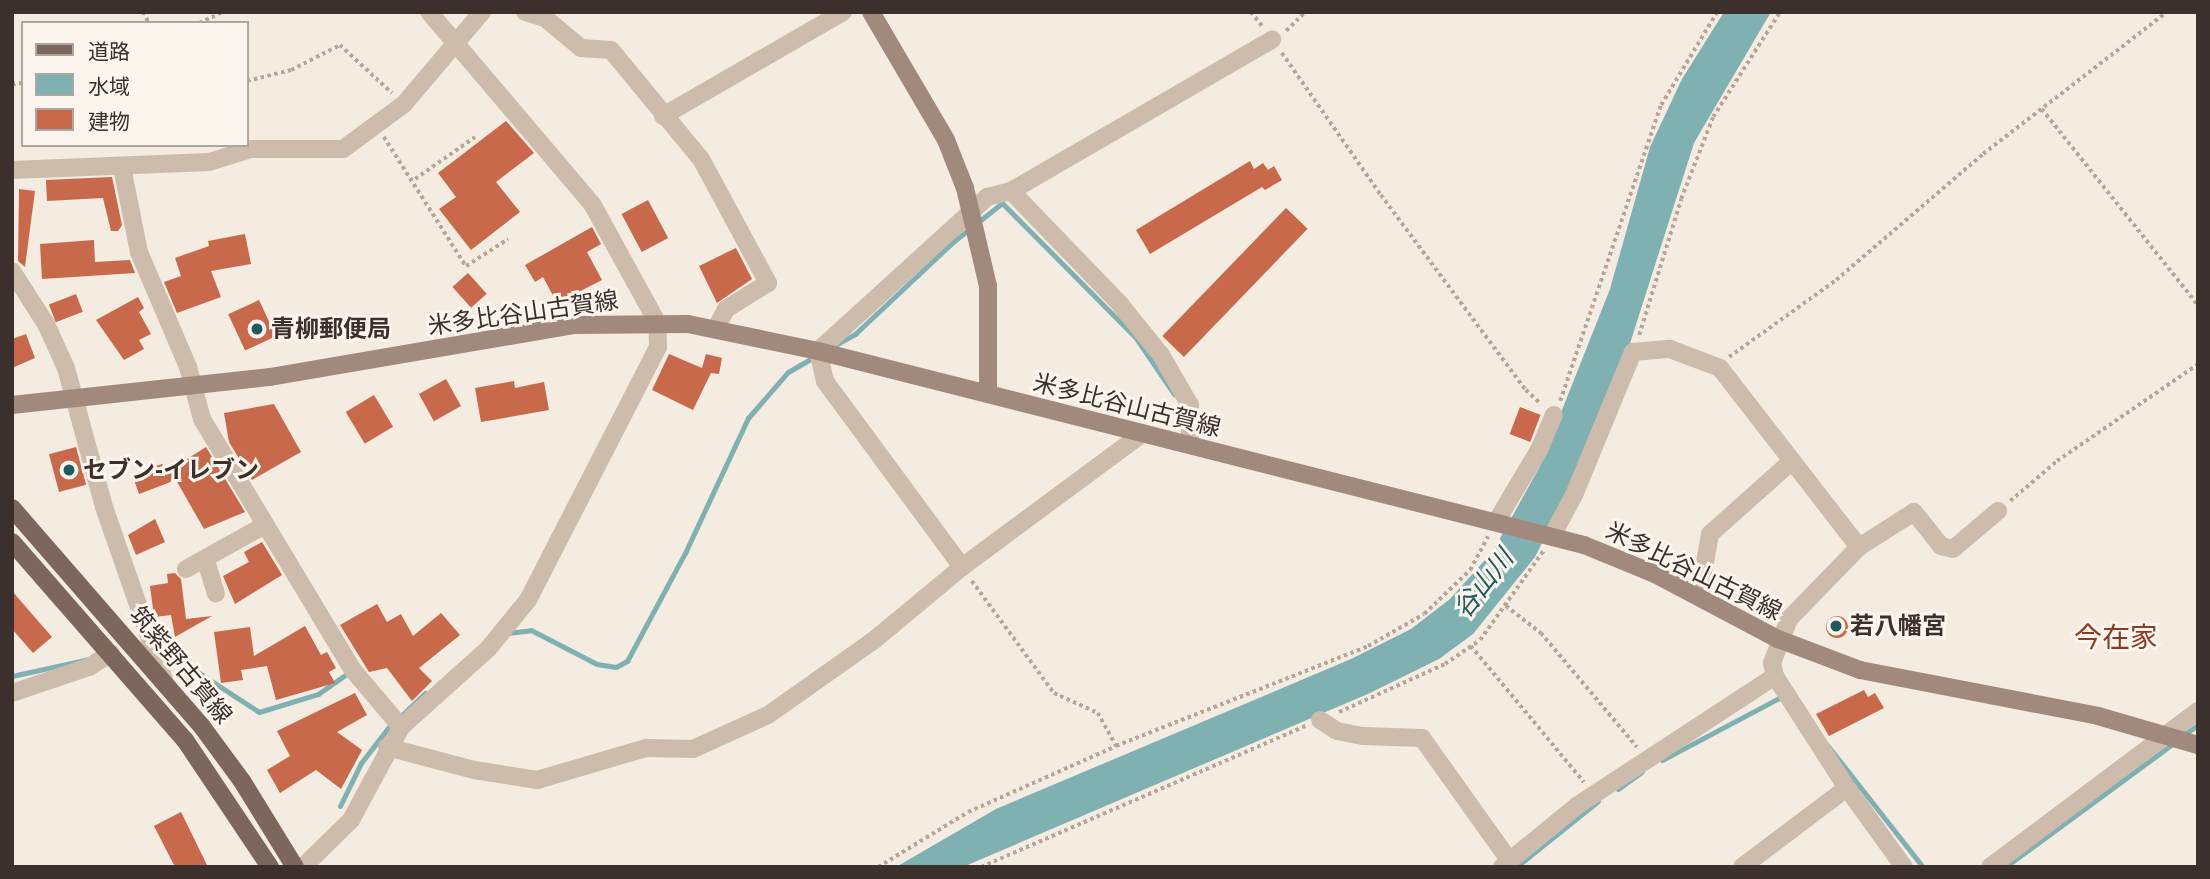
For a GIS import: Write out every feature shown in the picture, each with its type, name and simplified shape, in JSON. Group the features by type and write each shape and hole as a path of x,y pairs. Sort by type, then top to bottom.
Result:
{"main road":[{"path":"871,12 946,140 972,214 988,286 989,394"},
{"name":"米多比谷山古賀線","path":"12,405 192,388 575,325 657,322 716,329 818,351 1550,536 1621,560 1699,596 1778,639 1898,680 2167,733 2198,745"},
{"name":"筑紫野古賀線","path":"12,508 164,679 242,781 295,867"},
{"name":"筑紫野古賀線","path":"12,542 185,740 271,867"}],"street":[{"path":"303,867 351,820 387,747 401,727 488,649 528,600 657,347 657,322 593,204 429,12"},
{"path":"12,170 209,162 251,149 333,152 376,127 404,104 482,12"},
{"path":"525,12 545,18 581,48 611,50 701,159 768,283 726,309 716,329"},
{"path":"663,116 843,12"},
{"path":"962,567 825,381 818,351 972,214 987,197 1011,191 1272,40"},
{"path":"122,167 139,252 202,419 352,669 401,727"},
{"path":"1011,191 1119,303 1161,355 1190,405 1190,445"},
{"path":"12,271 46,324 66,368 72,400 164,679"},
{"path":"1550,536 1574,495 1633,352 1670,349 1720,368 1859,547"},
{"path":"1496,522 1539,450 1554,415"},
{"path":"387,747 474,770 537,780 646,748 693,749 768,715 873,641 962,567 1142,434"},
{"path":"1699,596 1710,534 1792,461"},
{"path":"1904,867 1847,788 1775,676 1772,663 1778,639 1810,592 1859,547 1914,512 1941,546 1953,549 1998,511"},
{"path":"186,569 206,561 265,524"},
{"path":"206,561 216,593"},
{"path":"12,693 89,667 111,653"},
{"path":"1320,720 1337,731 1363,736 1422,738 1506,863 1594,794 1775,676"},
{"path":"1990,867 2198,711"},
{"path":"1742,867 1847,788"}],"path":[{"path":"203,21 223,12"},
{"path":"1305,12 1272,40 1526,390 1554,415 1661,105 1717,12"},
{"path":"1633,352 1681,199 1713,117 1780,12"},
{"path":"1720,368 1836,280 1983,154 2167,12"},
{"path":"248,81 291,70 340,45 404,104"},
{"path":"2042,109 2198,305"},
{"path":"376,127 415,180 466,266 508,239"},
{"path":"415,180 475,137"},
{"path":"1998,511 2057,461 2198,364"},
{"path":"878,867 968,812 1116,747 1368,646 1424,614 1470,570 1496,522"},
{"path":"981,867 1445,664 1471,646 1506,606 1550,536"},
{"path":"962,567 1054,692 1098,713 1116,747"},
{"path":"1506,606 1541,634 1647,759"},
{"path":"1471,646 1594,794"}],"water":[{"name":"谷山川","path":"1724,12 1771,12 1694,143 1625,359 1559,509 1535,557 1473,634 1439,659 1370,693 963,867 896,867 996,809 1351,659 1411,629 1450,599 1493,551 1539,468 1610,289 1650,147 1682,79"}],"building":[{"path":"506,121 534,153 496,182 520,212 471,250 439,209 456,197 438,173"},
{"path":"1250,161 1254,169 1263,163 1268,170 1274,166 1282,180 1265,190 1262,187 1150,254 1136,230"},
{"path":"112,177 122,225 118,231 111,231 103,198 47,201 46,180"},
{"path":"19,189 35,191 25,267 18,261"},
{"path":"648,200 668,238 642,252 622,214"},
{"path":"1286,208 1308,229 1184,357 1162,336"},
{"path":"592,227 601,244 587,252 602,280 557,303 543,277 535,282 525,265"},
{"path":"245,234 251,264 211,271 221,297 177,313 164,282 181,276 175,258 209,246 208,241"},
{"path":"94,240 95,262 130,260 135,273 42,279 40,244"},
{"path":"736,248 752,279 717,303 699,266"},
{"path":"468,273 487,294 471,308 452,287"},
{"path":"76,294 83,312 56,322 49,304"},
{"path":"138,297 144,308 139,312 151,334 139,340 144,349 124,360 96,320"},
{"path":"259,300 276,336 245,351 228,314"},
{"path":"26,334 35,358 12,368 12,339"},
{"path":"669,354 702,368 706,354 722,358 719,374 711,373 693,410 652,390"},
{"path":"446,379 461,406 434,421 419,394"},
{"path":"514,381 515,388 544,382 549,410 481,422 475,388"},
{"path":"374,395 393,427 365,444 346,412"},
{"path":"274,404 301,452 252,480 229,442 224,413"},
{"path":"1520,407 1541,415 1530,442 1510,434"},
{"name":"セブン-イレブン","path":"76,447 86,485 59,492 49,454"},
{"path":"206,447 245,512 204,529 176,480 139,494 132,474 162,464 165,473"},
{"path":"155,519 165,542 136,555 128,535"},
{"path":"262,542 282,575 235,604 223,576 249,562 244,552"},
{"path":"175,573 181,579 186,619 212,616 175,637 171,615 154,617 150,586 168,583 167,574"},
{"path":"12,591 52,637 33,653 12,629"},
{"path":"377,604 387,622 401,614 413,636 441,613 460,635 419,668 432,681 412,701 387,668 369,672 340,625"},
{"path":"1837,616 1845,619 1848,627 1845,635 1837,638 1829,635 1826,627 1829,619"},
{"path":"305,626 321,655 327,652 336,668 329,672 335,683 276,700 267,666 241,670 243,680 221,683 214,632 250,627 254,656"},
{"path":"1864,690 1868,697 1875,693 1884,708 1829,736 1816,714"},
{"path":"355,693 367,715 337,732 362,750 341,789 316,770 280,793 267,770 290,756 277,731"},
{"path":"181,812 208,867 175,867 154,826"}],"waterway":[{"path":"837,344 855,334 953,242 1002,203 1136,338 1174,394"},
{"path":"508,633 531,630 597,664 616,667 627,661 685,553 748,418 788,372 816,356"},
{"path":"12,676 94,658"},
{"path":"160,660 181,661 259,712 318,694 344,676"},
{"path":"340,806 361,763 388,728 425,693"},
{"path":"1662,760 1783,696"},
{"path":"2182,736 2198,725"},
{"path":"2005,867 2175,742"},
{"path":"1828,746 1923,867"},
{"path":"1618,789 1641,772"},
{"path":"1516,867 1598,801"}],"place":[{"name":"青柳郵便局","path":"257,329"},
{"name":"セブン-イレブン","path":"69,470"},
{"name":"若八幡宮","path":"1836,626"}],"district":[{"name":"今在家","path":"2116,638"}]}
